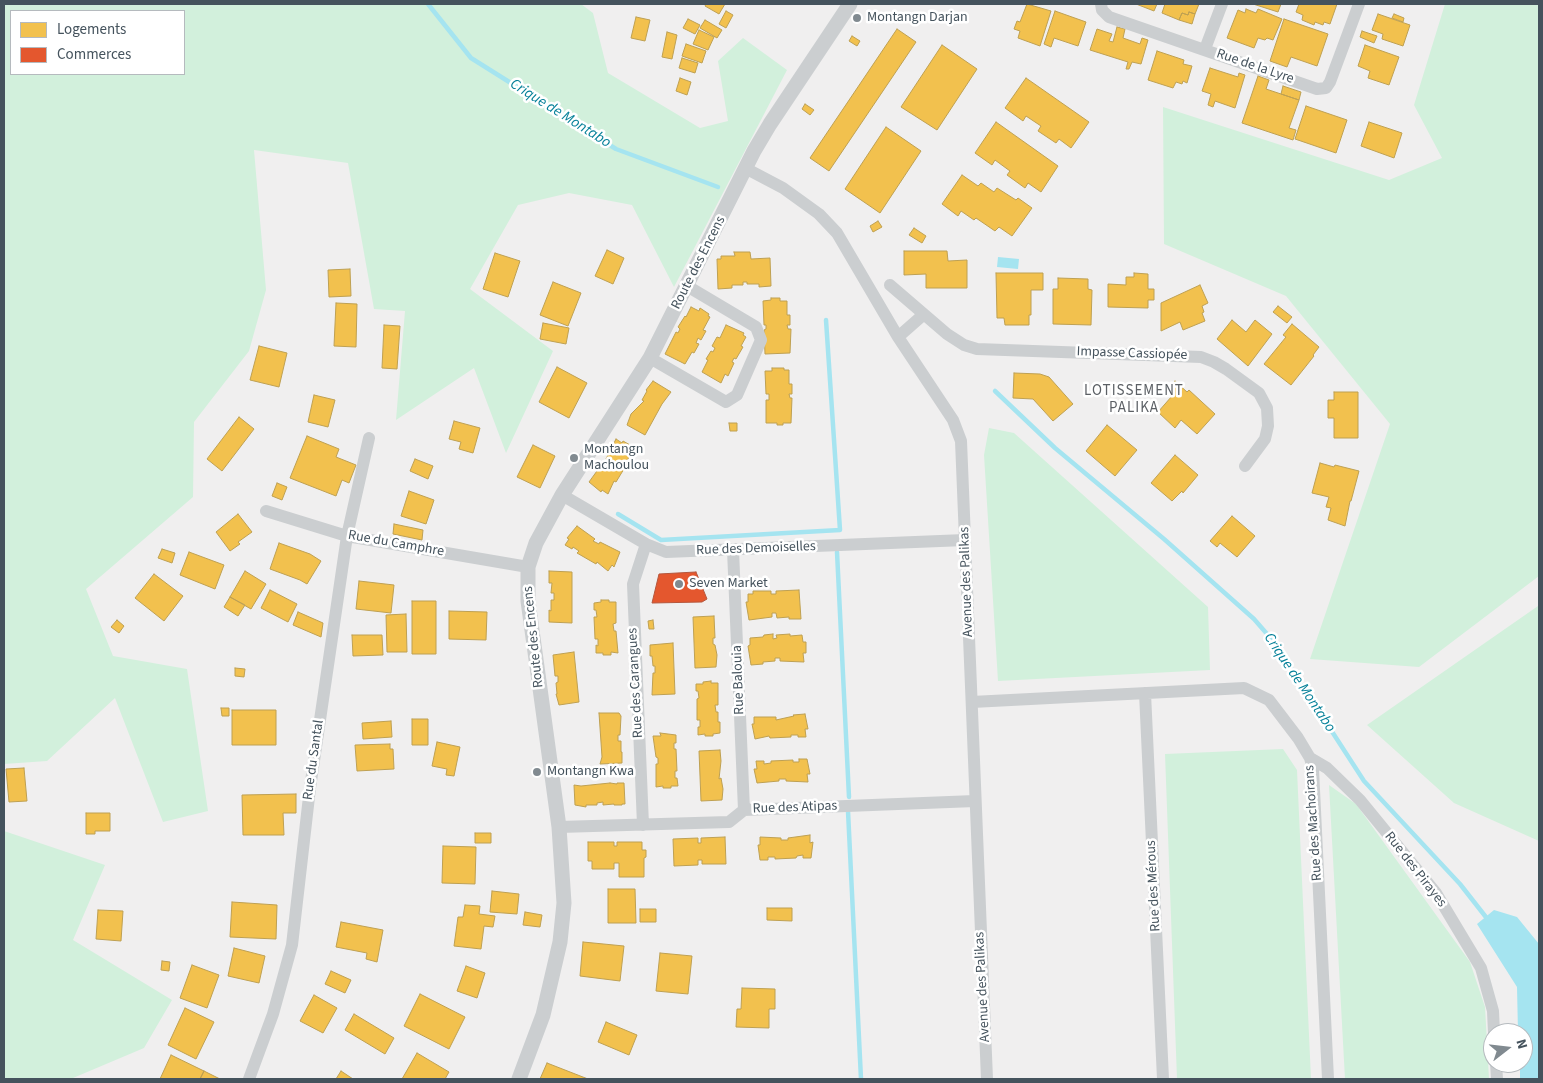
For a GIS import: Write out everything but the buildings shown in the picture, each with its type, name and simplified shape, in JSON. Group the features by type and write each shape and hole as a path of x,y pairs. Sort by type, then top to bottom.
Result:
{"street":[{"name":"Route des Encens","path":"519,1079 543,1016 560,942 564,903 559,827 528,601 528,567 536,543 562,495 650,358 729,204 745,168 770,124 850,4"},
{"path":"1205,49 1222,4"},
{"name":"Rue de la Lyre","path":"1101,7 1109,17 1318,88 1326,88 1330,82 1359,4"},
{"name":"Avenue des Palikas","path":"745,168 783,188 819,214 837,233 898,336 952,420 961,441 987,1079"},
{"name":"Impasse Cassiopée","path":"890,284 947,334 964,344 977,348 1201,357 1214,362 1259,393 1267,408 1268,426 1264,439 1245,466"},
{"path":"650,358 726,402 737,395 760,340 756,327 687,286"},
{"path":"898,336 923,314"},
{"name":"Rue du Santal","path":"249,1079 273,1014 292,945 311,779 347,536 369,438"},
{"name":"Rue des Demoiselles","path":"562,495 646,544 666,552 965,540"},
{"name":"Rue du Camphre","path":"266,510 347,536 528,567"},
{"name":"Rue des Carangues","path":"643,825 632,584 646,544"},
{"name":"Rue Balouia","path":"733,550 744,810"},
{"name":"Rue des Machoirans","path":"972,702 1244,688 1269,700 1298,738 1310,758 1313,769 1328,1079"},
{"name":"Rue des Mérous","path":"1145,693 1163,1079"},
{"name":"Rue des Pirayes","path":"1310,758 1327,768 1360,800 1436,893 1481,968 1493,1011 1494,1023"},
{"name":"Rue des Atipas","path":"559,827 729,822 744,810 975,801"}],"green space":[{"path":"4,4 581,4 593,13 608,73 700,128 728,121 718,61 743,38 787,70 674,287 632,205 569,193 518,205 470,289 553,351 506,453 474,368 396,420 405,311 374,309 348,163 254,150 266,290 249,351 194,422 193,497 86,589 113,656 187,669 208,811 163,822 115,698 47,761 4,764"},
{"path":"1445,4 1539,4 1539,576 1419,667 1310,659 1390,424 1286,296 1164,244 1163,107 1389,180 1442,158 1414,105"},
{"path":"989,428 1014,433 1208,607 1210,670 998,681 984,455"},
{"path":"1538,606 1539,841 1454,803 1367,725"},
{"path":"1283,749 1297,770 1311,1079 1177,1079 1165,754"},
{"path":"1329,785 1356,804 1470,962 1485,1007 1486,1023 1483,1023 1483,1073 1489,1073 1489,1079 1345,1079"},
{"path":"4,831 105,865 73,940 172,1000 144,1048 73,1079 4,1079"}],"water":[{"path":"998,257 1019,259 1018,269 997,267"},
{"path":"1494,910 1517,917 1539,944 1539,1079 1520,1079 1520,1073 1533,1073 1533,1023 1518,1023 1517,987 1477,924"}],"waterway":[{"name":"Crique de Montabo","path":"428,4 471,58 616,149 718,187"},
{"path":"618,514 661,540 840,530 826,320"},
{"name":"Crique de Montabo","path":"995,391 1055,448 1164,539 1254,619 1274,642 1364,781 1460,884 1489,921"},
{"path":"837,552 849,797"},
{"path":"848,811 861,1079"}],"place":[{"name":"Montangn Darjan","path":"857,18"},
{"name":"Montangn Machoulou","path":"574,458"},
{"name":"Seven Market","path":"679,584"},
{"name":"Montangn Kwa","path":"537,772"}],"district":[{"name":"LOTISSEMENT PALIKA","path":"1134,400"}]}
